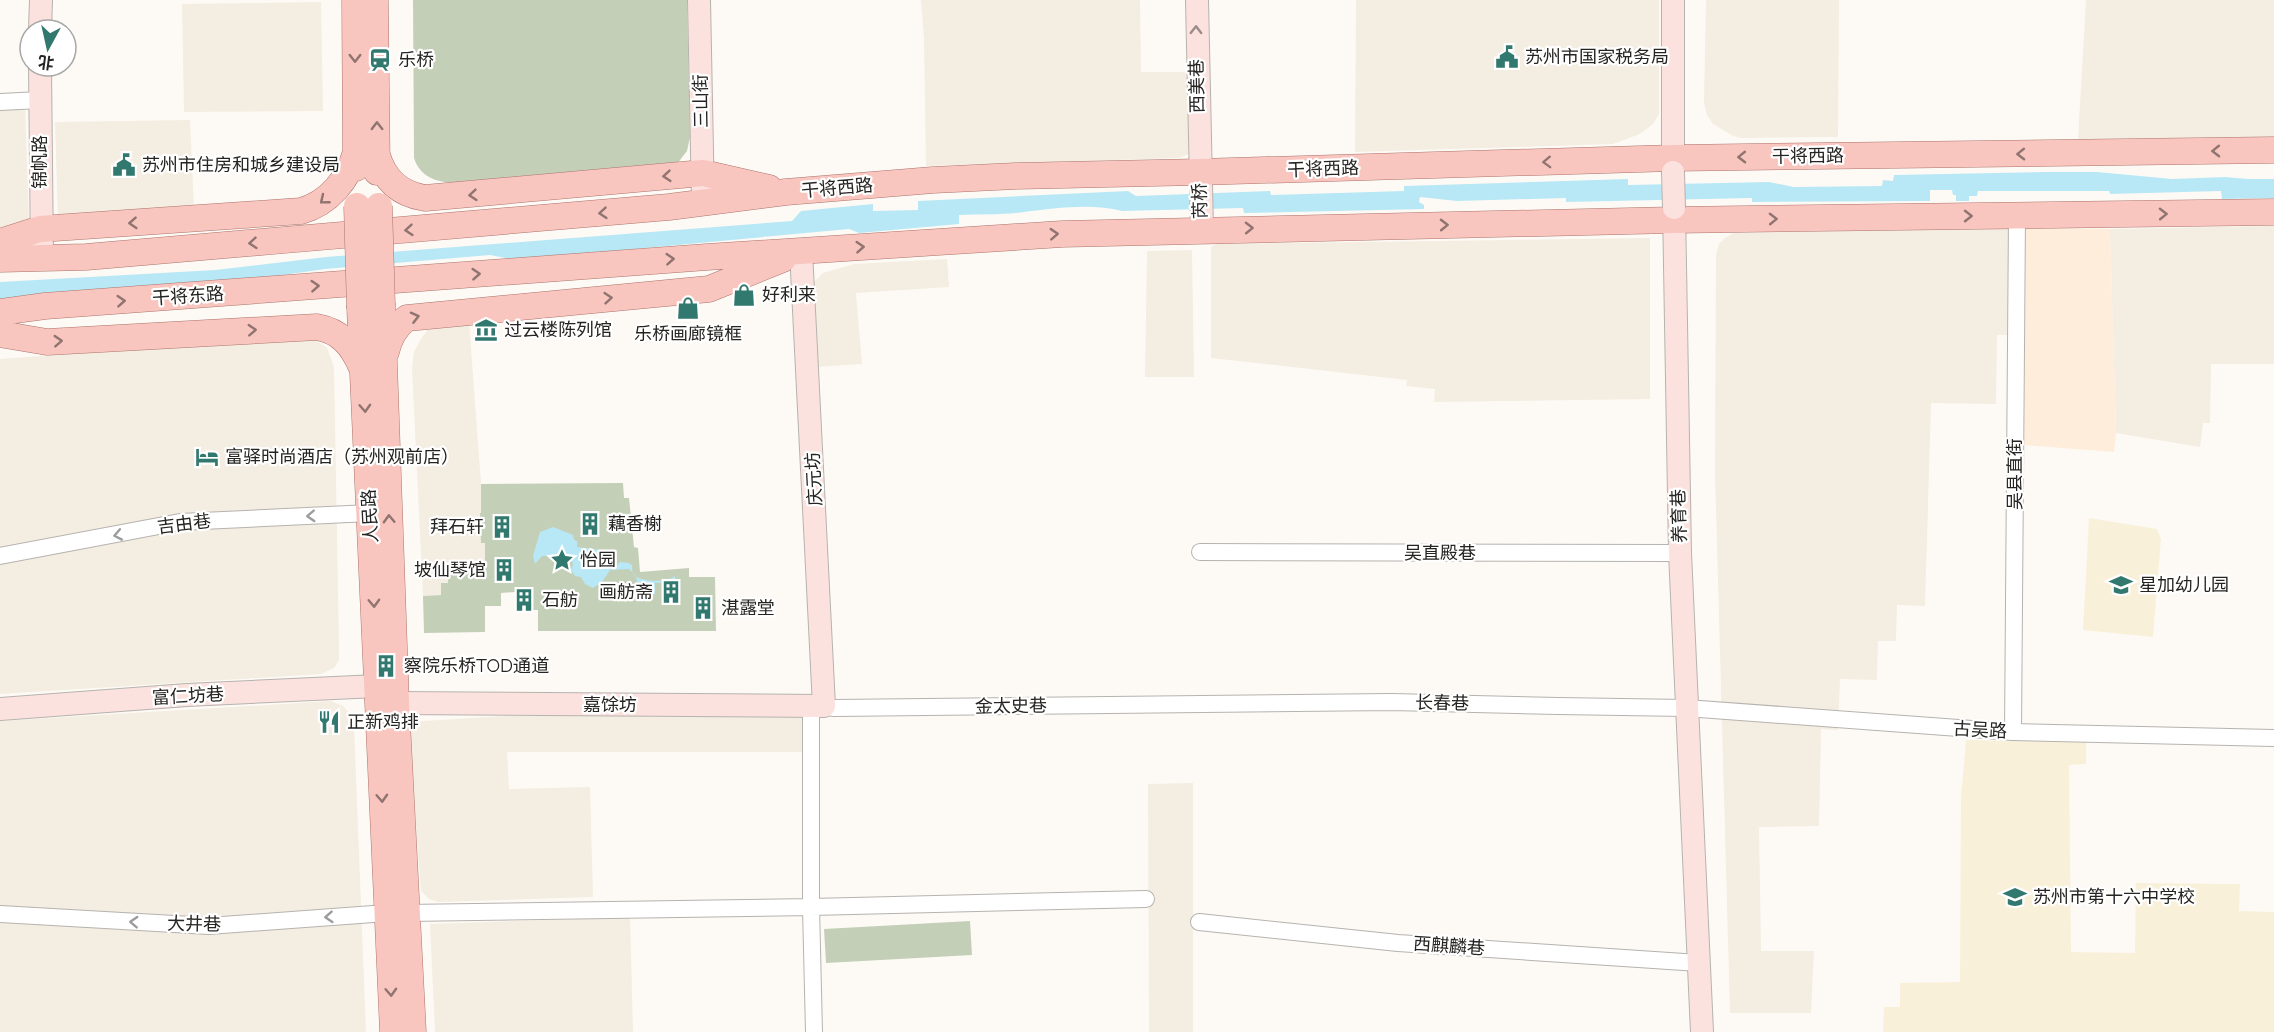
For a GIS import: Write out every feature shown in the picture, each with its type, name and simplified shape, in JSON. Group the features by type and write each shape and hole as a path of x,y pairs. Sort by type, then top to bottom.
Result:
{"main road":[{"name":"人民路","path":"355,0 367,154 386,695 397,913 413,1032"},
{"name":"人民路","path":"367,154 375,0"},
{"name":"干将西路","path":"42,258 86,257 374,233 786,192 945,179 1200,180 2274,150"},
{"path":"0,243 40,229 301,211 319,205 340,185 350,169 367,154 394,186 404,192 425,198 703,173 786,192"},
{"path":"709,289 707,257 1201,223 1673,214 2017,216 2274,212"},
{"path":"0,334 46,342 317,327 334,332 373,366 399,324 413,316 709,289 801,251"},
{"name":"干将东路","path":"0,312 45,306 707,257"},
{"path":"0,259 42,258"},
{"name":"人民路","path":"373,366 370,513 386,695"},
{"name":"人民路","path":"393,1032 397,913"}],"street":[{"path":"40,18 41,0"},
{"name":"三山街","path":"699,0 703,202"},
{"name":"西美巷","path":"1197,0 1200,180"},
{"name":"养育巷","path":"1673,0 1673,214 1680,553 1702,1032"},
{"name":"锦帆路","path":"40,78 42,258"},
{"path":"0,102 40,100"},
{"name":"芮桥","path":"1200,180 1201,223"},
{"name":"吴县直街","path":"2013,732 2017,216"},
{"name":"庆元坊","path":"801,251 818,706"},
{"name":"吉由巷","path":"0,556 180,522 370,513"},
{"name":"吴直殿巷","path":"1200,552 1680,553"},
{"name":"富仁坊巷","path":"0,708 187,695 386,695"},
{"name":"嘉馀坊","path":"386,695 818,706"},
{"name":"长春巷","path":"1198,703 1392,702 1686,708"},
{"name":"金太史巷","path":"818,706 833,708 1198,703"},
{"path":"814,1032 811,907 818,706"},
{"name":"古吴路","path":"1686,708 2013,732 2274,738"},
{"name":"大井巷","path":"0,914 209,926 397,913 1146,899"},
{"name":"西麒麟巷","path":"1200,922 1398,943 1698,963"}],"shaded area":[{"path":"921,0 1140,0 1141,72 1192,72 1189,154 1179,158 926,166 924,39"},
{"name":"苏州市国家税务局","path":"1356,0 1659,0 1659,114 1653,124 1640,134 1613,144 1355,152"},
{"path":"1706,0 1839,0 1838,137 1741,138 1713,124 1707,115 1704,103"},
{"path":"2086,0 2274,0 2274,137 2078,139"},
{"path":"321,2 323,111 184,112 182,4"},
{"path":"25,104 29,224 0,240 0,105"},
{"name":"苏州市住房和城乡建设局","path":"190,120 194,208 58,217 55,122"},
{"path":"2274,226 2274,364 2211,364 2210,423 2203,423 2200,447 2116,433 2110,229"},
{"path":"2012,228 2009,335 1997,335 1996,404 1931,403 1925,606 1897,605 1896,641 1878,641 1877,680 1840,679 1838,730 1821,729 1819,826 1759,827 1761,951 1814,951 1811,1013 1730,1013 1715,473 1716,255 1719,244 1734,233"},
{"path":"2025,228 2110,229 2116,433 2114,452 2023,445"},
{"path":"1650,238 1650,399 1434,402 1435,389 1406,386 1407,380 1211,358 1211,247 1216,244"},
{"path":"1192,250 1194,377 1145,377 1147,251"},
{"path":"947,259 949,287 856,293 862,364 816,367 811,290 814,282 823,273 854,264"},
{"path":"469,321 481,484 481,542 485,543 485,566 448,583 441,595 423,596 412,368 414,352 428,329 437,324"},
{"path":"300,337 316,340 327,348 334,367 339,660 334,668 321,674 0,694 0,359"},
{"name":"星加幼儿园","path":"2089,518 2157,529 2161,539 2153,637 2083,630"},
{"path":"331,701 343,706 350,714 354,726 366,1032 0,1032 0,721"},
{"path":"504,716 806,716 806,752 507,752 509,789 590,787 593,897 438,902 429,899 421,891 408,722"},
{"name":"苏州市第十六中学校","path":"1966,740 2086,742 2086,764 2069,765 2071,952 2135,953 2136,883 2240,884 2239,911 2274,912 2274,1032 1883,1032 1884,1007 1900,1007 1900,983 1960,982 1961,797"},
{"path":"1193,783 1193,1032 1149,1032 1148,784"},
{"path":"630,917 633,1032 435,1032 430,924"}],"green space":[{"path":"413,0 687,0 690,137 687,151 677,164 454,183 430,177 420,170 414,158"},
{"name":"怡园","path":"623,483 624,498 629,498 634,547 638,548 640,572 689,568 689,577 715,577 716,631 538,631 538,610 516,610 515,592 501,593 501,606 485,606 485,632 424,633 423,596 441,595 441,583 448,583 448,567 485,566 485,543 481,543 481,484"},
{"path":"970,921 972,955 826,963 824,929"}],"water":[{"path":"2097,172 2172,179 2225,177 2274,179 2274,198 2222,199 2221,191 2110,194 2109,191 1978,191 1977,196 1969,196 1969,201 1956,201 1956,195 1953,195 1952,190 1930,190 1930,201 1752,202 1752,198 1566,202 1566,198 1457,201 1420,197 1419,202 1424,205 1424,209 1244,213 1243,208 1122,211 1098,207 1073,207 1008,214 959,215 959,224 859,233 849,229 516,260 490,255 325,269 255,279 0,300 0,282 215,270 326,257 792,221 801,211 873,204 873,211 918,210 918,201 1128,191 1136,196 1270,191 1271,195 1404,191 1404,186 1628,179 1628,185 1769,182 1794,187 1882,186 1883,180 1893,181 1894,175"},
{"path":"553,527 573,535 574,540 577,541 577,547 600,550 601,556 610,568 614,568 620,562 629,563 632,565 633,573 629,569 610,570 602,582 593,588 585,584 581,577 575,576 571,570 573,564 571,558 566,555 542,556 535,564 533,556 540,532"},
{"path":"636,576 654,581 667,580 675,576 675,582 655,583 655,594 644,596 640,600 642,592 638,589"}],"place":[{"name":"苏州市国家税务局","path":"1507,57"},
{"name":"乐桥","path":"380,60"},
{"name":"苏州市住房和城乡建设局","path":"124,165"},
{"name":"好利来","path":"744,295"},
{"name":"乐桥画廊镜框","path":"688,308"},
{"name":"过云楼陈列馆","path":"486,330"},
{"name":"富驿时尚酒店（苏州观前店）","path":"207,457"},
{"name":"藕香榭","path":"590,524"},
{"name":"拜石轩","path":"502,527"},
{"name":"怡园","path":"562,560"},
{"name":"坡仙琴馆","path":"504,570"},
{"name":"星加幼儿园","path":"2121,585"},
{"name":"画舫斋","path":"671,592"},
{"name":"石舫","path":"524,600"},
{"name":"湛露堂","path":"703,608"},
{"name":"察院乐桥TOD通道","path":"386,666"},
{"name":"正新鸡排","path":"329,722"},
{"name":"苏州市第十六中学校","path":"2015,897"}]}
